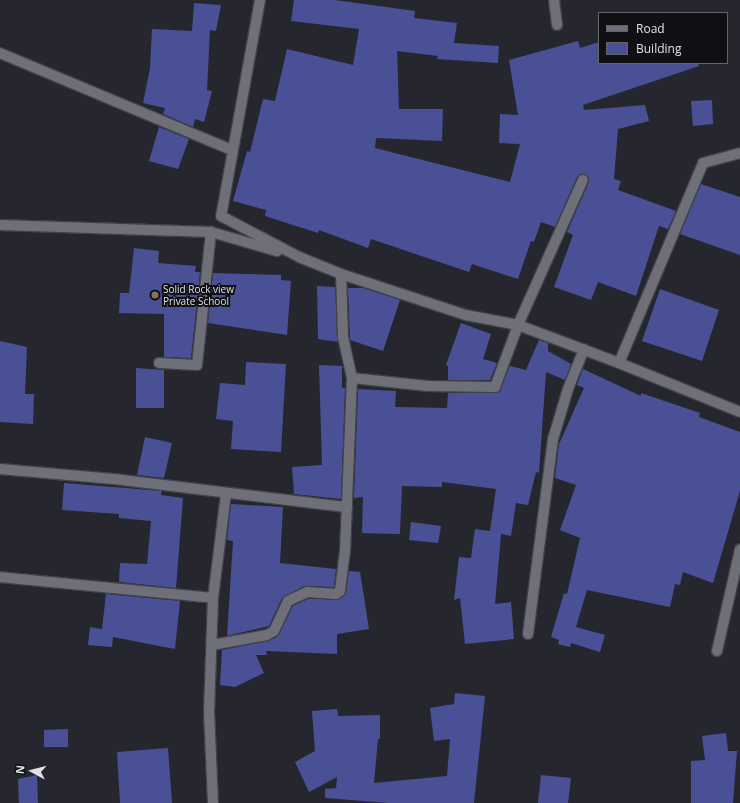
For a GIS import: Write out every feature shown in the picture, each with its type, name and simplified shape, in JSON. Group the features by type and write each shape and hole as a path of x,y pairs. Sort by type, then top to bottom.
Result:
{"street":[{"path":"260,0 221,216 299,257 341,274 466,315 518,325 619,362 740,412"},
{"path":"554,0 557,26"},
{"path":"0,53 232,150"},
{"path":"619,362 703,163 740,153"},
{"path":"352,378 428,386 495,386 518,325 583,180"},
{"path":"0,225 212,232 299,257"},
{"path":"159,363 197,365 212,232"},
{"path":"212,645 267,635 274,631 288,601 301,594 307,592 339,593 345,552 352,378 343,337 341,274"},
{"path":"528,634 553,439 568,389 584,349"},
{"path":"0,469 114,479 347,508"},
{"path":"213,803 209,712 213,598 226,494"},
{"path":"717,651 740,550"},
{"path":"0,577 213,598"}],"building":[{"path":"294,0 335,0 415,11 414,18 457,23 454,43 499,46 498,63 437,59 438,56 397,51 399,109 443,109 442,141 376,138 375,148 510,182 520,144 499,143 500,114 518,115 509,60 578,41 580,48 598,42 598,64 698,64 699,66 583,105 584,110 645,105 649,121 618,129 614,179 621,181 618,190 676,211 668,229 659,226 636,296 598,282 591,300 554,287 573,235 567,232 589,182 585,174 577,177 555,227 541,222 534,242 531,241 518,279 472,264 469,272 371,239 368,248 319,230 318,233 265,216 266,210 233,201 247,151 250,152 263,99 275,101 287,49 353,65 359,29 291,21"},
{"path":"194,3 221,5 216,31 210,30 207,90 212,91 204,122 195,119 193,127 163,114 165,108 143,103 150,68 152,29 192,31"},
{"path":"712,100 713,124 693,126 691,101"},
{"path":"159,127 189,139 178,169 149,161"},
{"path":"701,184 740,197 740,255 680,234"},
{"path":"134,248 159,251 158,263 196,266 195,272 200,272 191,358 164,357 164,314 119,313 120,293 129,293"},
{"path":"213,273 281,275 281,280 291,281 287,335 208,323"},
{"path":"317,286 335,287 338,342 318,339"},
{"path":"348,288 363,288 400,300 383,351 350,340"},
{"path":"660,289 719,310 702,361 642,341"},
{"path":"461,323 491,334 483,359 497,363 490,380 448,380 448,366 446,365"},
{"path":"539,340 548,343 548,351 571,364 565,380 546,372 539,473 536,472 528,505 516,503 511,536 501,534 495,604 511,602 514,639 465,644 460,598 454,600 459,557 471,558 475,529 490,531 496,489 442,482 442,487 402,486 400,534 362,533 363,497 354,498 358,389 396,391 395,407 447,408 448,393 499,392 510,366 526,370"},
{"path":"0,341 27,347 25,394 34,394 33,424 0,422"},
{"path":"246,362 286,364 281,452 231,449 233,421 216,419 220,383 245,385"},
{"path":"319,365 342,366 342,388 345,388 341,499 294,494 292,467 322,465"},
{"path":"136,368 164,370 164,408 136,408"},
{"path":"583,369 641,396 641,393 700,413 699,417 740,432 740,491 713,583 683,572 680,585 675,584 670,607 587,590 576,627 605,635 600,652 571,643 570,647 558,644 559,640 551,637 564,593 567,594 580,538 560,530 576,485 555,478 559,444 584,388 577,385"},
{"path":"145,437 172,443 164,478 137,475"},
{"path":"64,483 162,491 161,495 183,498 176,588 119,582 120,563 147,564 151,521 119,518 119,514 62,510"},
{"path":"231,504 283,507 280,563 336,569 334,587 304,586 282,598 269,626 227,636 233,541 227,540"},
{"path":"411,522 441,526 438,543 409,540"},
{"path":"349,571 360,572 369,629 337,634 337,654 266,651 267,655 256,655 264,673 235,687 220,685 222,650 268,641 277,637 293,606 308,599 340,599 346,592"},
{"path":"106,594 180,601 175,649 113,637 112,647 88,645 90,627 102,629"},
{"path":"455,693 485,696 474,803 389,803 325,798 325,789 336,788 337,777 309,792 295,762 315,751 312,711 337,709 338,716 380,715 380,739 378,739 374,783 447,776 450,739 434,741 430,708 454,704"},
{"path":"68,729 68,747 44,747 44,730"},
{"path":"726,733 728,751 737,751 733,803 691,803 691,761 705,760 702,736"},
{"path":"168,748 172,803 120,803 117,752"},
{"path":"37,775 38,803 19,803 18,779"},
{"path":"541,775 571,778 568,803 538,803"}],"place":[{"name":"Solid Rock view Private School","path":"155,295"}]}
